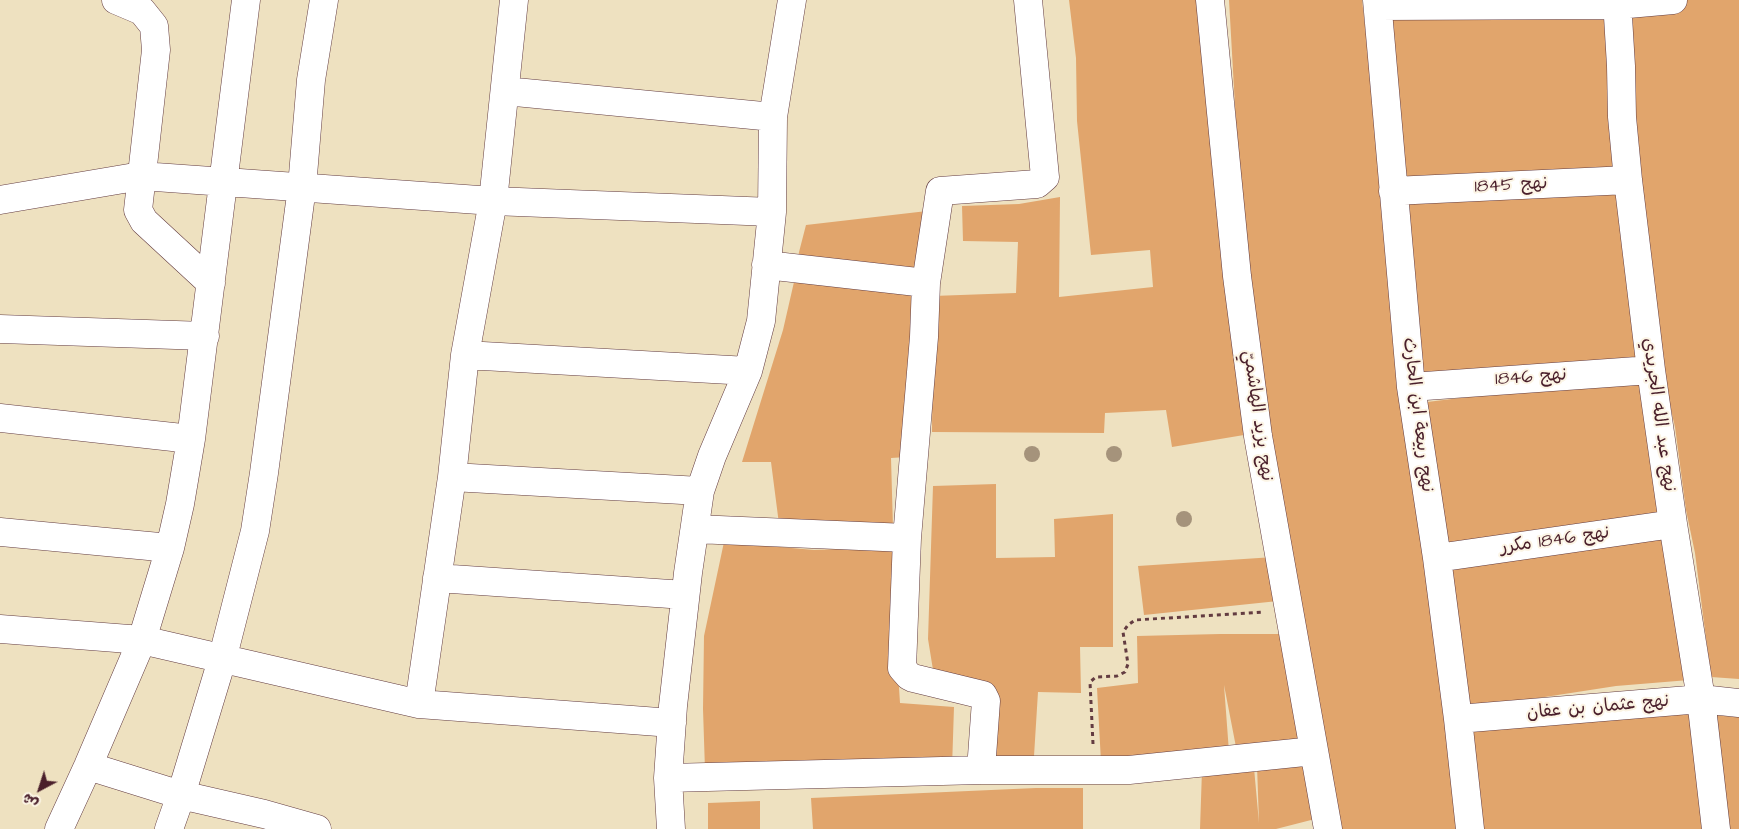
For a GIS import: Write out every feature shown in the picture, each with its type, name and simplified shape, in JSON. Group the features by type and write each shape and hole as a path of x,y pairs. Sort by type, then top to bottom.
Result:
{"street":[{"path":"116,0 142,10 154,26 156,50 138,205 140,215 144,221 211,283"},
{"path":"59,829 142,640 170,548 180,504 205,336 246,0"},
{"path":"168,829 181,795 222,660 257,521 302,187 311,80 324,0"},
{"path":"419,704 452,477 465,355 493,201 514,0"},
{"path":"671,829 668,778 672,723 685,595 700,491 712,456 748,371 760,321 772,212 773,117 792,0"},
{"path":"981,770 986,700 983,695 913,678 902,668 907,538 924,337 926,283 940,192 1037,184 1044,180 1046,174 1028,0"},
{"name":"نهج يزيد الهاشميّ","path":"1210,0 1237,276 1258,436 1328,829"},
{"path":"1378,3 1617,3 1673,0"},
{"name":"نهج ربيعة ابن الحارث","path":"1378,3 1411,386 1437,558 1470,829"},
{"name":"نهج عبد الله الجريدي","path":"1617,3 1622,117 1628,180 1651,370 1672,524 1701,699 1716,829"},
{"path":"505,91 773,117"},
{"path":"0,200 68,190 141,176 493,201 772,212"},
{"name":"نهج 1845","path":"1393,191 1628,180"},
{"path":"766,265 926,283"},
{"path":"0,329 205,336"},
{"path":"465,355 748,371"},
{"name":"نهج 1846","path":"1411,386 1651,370"},
{"path":"0,418 191,439"},
{"path":"452,477 700,491"},
{"name":"نهج 1846 مكرر","path":"1437,558 1672,524"},
{"path":"695,529 907,538"},
{"path":"0,532 170,548"},
{"path":"436,578 685,595"},
{"path":"0,629 142,640 419,704 672,723"},
{"name":"نهج عثمان بن عفان","path":"1458,719 1701,699 1739,703"},
{"path":"668,778 981,770 1130,770 1314,751"},
{"path":"88,766 262,822 317,829"}],"path":[{"path":"1095,770 1090,682 1096,676 1117,676 1125,672 1128,664 1124,632 1128,624 1136,620 1289,611"}],"building":[{"path":"1069,0 1197,0 1250,434 1172,447 1166,410 1105,413 1104,433 932,432 933,296 1016,293 1018,242 963,241 962,206 1019,204 1060,197 1059,297 1153,287 1150,250 1091,255 1077,121 1076,58"},
{"path":"1229,0 1362,0 1462,829 1337,829 1277,491 1240,194"},
{"path":"1606,0 1618,170 1397,184 1385,14"},
{"path":"1667,0 1739,0 1739,679 1711,677 1695,553 1686,510 1675,427 1665,384 1621,5"},
{"path":"1623,188 1642,364 1416,374 1400,199"},
{"path":"927,211 914,275 798,256 806,225"},
{"path":"794,282 915,293 907,457 891,458 893,528 779,524 771,462 742,462 783,330"},
{"path":"1642,380 1659,518 1446,545 1427,402"},
{"path":"996,484 996,558 1055,557 1054,519 1113,514 1113,647 1080,647 1081,693 1038,692 1034,756 993,762 993,693 934,676 928,639 933,486"},
{"path":"1665,534 1689,680 1616,686 1467,709 1445,566"},
{"path":"724,542 814,550 893,547 895,626 900,703 954,707 952,768 705,770 703,709 704,636"},
{"path":"1274,557 1278,601 1144,615 1138,566"},
{"path":"1281,634 1299,738 1260,746 1236,747 1224,685 1229,752 1101,762 1097,688 1138,683 1137,636"},
{"path":"1692,707 1702,829 1475,829 1467,724"},
{"path":"1708,715 1739,717 1739,829 1725,829"},
{"path":"1304,762 1315,819 1276,829 1200,829 1202,770 1254,768 1259,823 1257,765"},
{"path":"1036,788 1083,788 1083,829 813,829 811,798"},
{"path":"760,801 760,829 708,829 708,803"}]}
